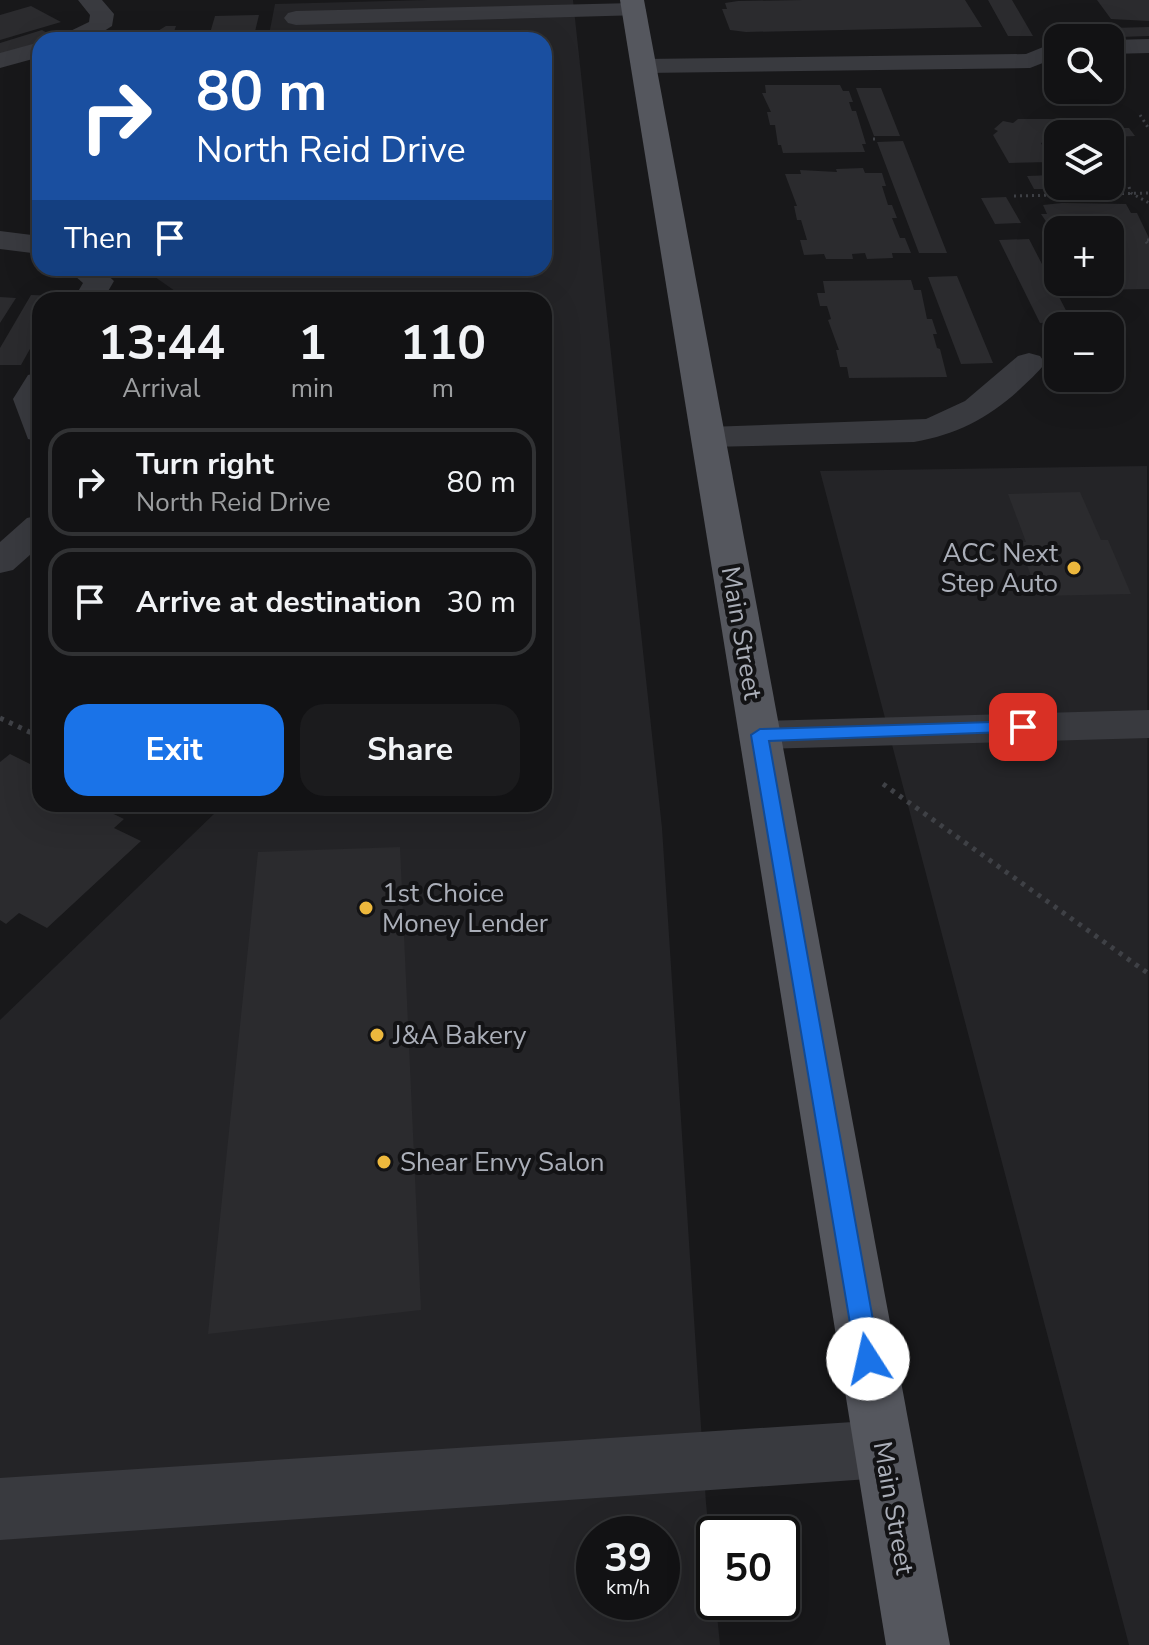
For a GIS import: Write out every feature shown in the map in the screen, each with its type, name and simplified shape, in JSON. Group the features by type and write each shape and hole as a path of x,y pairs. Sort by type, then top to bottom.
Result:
{"main road":[{"name":"Main Street","path":"633,5 918,1645"}],"street":[{"path":"88,32 100,26 102,14 90,0"},
{"path":"296,18 633,5"},
{"path":"1124,47 1149,46"},
{"path":"0,61 32,51"},
{"path":"644,66 1030,61 1044,54"},
{"path":"0,240 32,244"},
{"path":"92,276 99,281 93,292"},
{"path":"708,437 914,432 942,428 964,419 1029,363"},
{"path":"23,390 32,412"},
{"path":"0,562 32,533"},
{"path":"760,735 1149,724"},
{"path":"0,1509 883,1449"}],"path":[{"path":"1140,115 1149,129"},
{"path":"873,139 879,139"},
{"path":"1129,187 1131,193 1149,203"},
{"path":"1014,196 1149,193"},
{"path":"1149,240 1145,240 1149,246"},
{"path":"0,718 32,733"},
{"path":"883,784 1149,974"}],"shaded area":[{"path":"573,0 662,828 707,1516 696,1516 696,1620 718,1620 720,1645 0,1645 0,1020 214,812 552,812 552,292 176,292 154,276 552,276 552,32 270,32 275,4"},
{"path":"1147,466 1149,1645 1129,1645 820,471"}],"building":[{"path":"965,0 982,27 746,32 730,30 722,9 727,9 725,3 738,1"},
{"path":"988,0 1012,0 1033,36 1008,36"},
{"path":"1097,0 1149,0 1149,21 1111,19"},
{"path":"31,6 61,22 0,40 0,15"},
{"path":"259,15 255,32 210,32 215,16"},
{"path":"166,26 176,26 174,32 156,32"},
{"path":"1149,27 1149,36 1124,37 1124,28"},
{"path":"32,33 32,46 0,56 0,43"},
{"path":"765,85 840,85 843,91 849,91 853,102 849,102 852,111 856,111 866,144 862,144 865,152 783,153 781,145 778,145 775,125 770,125 767,112 771,112 762,93 766,93"},
{"path":"856,88 881,88 900,136 874,136"},
{"path":"1018,119 1064,120 1044,120 1044,142 1041,143 1044,162 1009,163 993,135 998,131 994,129 1003,121 1013,123"},
{"path":"1124,128 1129,128 1135,136 1124,136"},
{"path":"903,141 947,253 919,253 877,142"},
{"path":"863,168 865,173 882,173 888,205 892,205 897,218 892,218 900,238 905,238 911,253 892,253 893,258 867,259 865,253 852,254 853,259 826,259 824,254 804,255 800,240 807,240 801,220 797,220 794,206 797,206 785,174 801,174 800,170 837,172 836,169"},
{"path":"1044,175 1044,189 1034,189 1027,176"},
{"path":"1006,197 1021,223 995,224 981,198"},
{"path":"1126,204 1131,213 1137,213 1149,238 1149,289 1124,289 1124,216 1044,216 1044,218 1041,214 1047,214 1043,205"},
{"path":"1029,239 1044,268 1044,296 1059,296 1067,312 1044,312 1044,323 1040,323 999,240"},
{"path":"957,276 993,363 961,364 928,277"},
{"path":"911,280 914,290 921,290 927,319 932,319 937,334 933,334 947,377 849,378 847,367 840,367 836,350 839,350 828,320 831,319 827,306 820,306 817,293 825,293 823,281"},
{"path":"32,295 32,345 21,365 0,365 0,348"},
{"path":"0,297 16,298 0,323"},
{"name":"ACC Next Step Auto","path":"1080,492 1101,540 1108,540 1131,594 1038,596 1019,542 1026,542 1008,494"},
{"path":"10,754 32,765 32,812 110,812 124,819 114,828 141,841 47,928 19,913 6,924 0,920 0,762"},
{"path":"400,847 421,1310 208,1334 258,852"}],"place":[{"name":"ACC Next Step Auto","path":"1074,568"},
{"name":"1st Choice Money Lender","path":"366,908"},
{"name":"J&A Bakery","path":"377,1035"},
{"name":"Shear Envy Salon","path":"384,1162"}],"route":[{"path":"868,1359 760,735 1023,727"}]}
